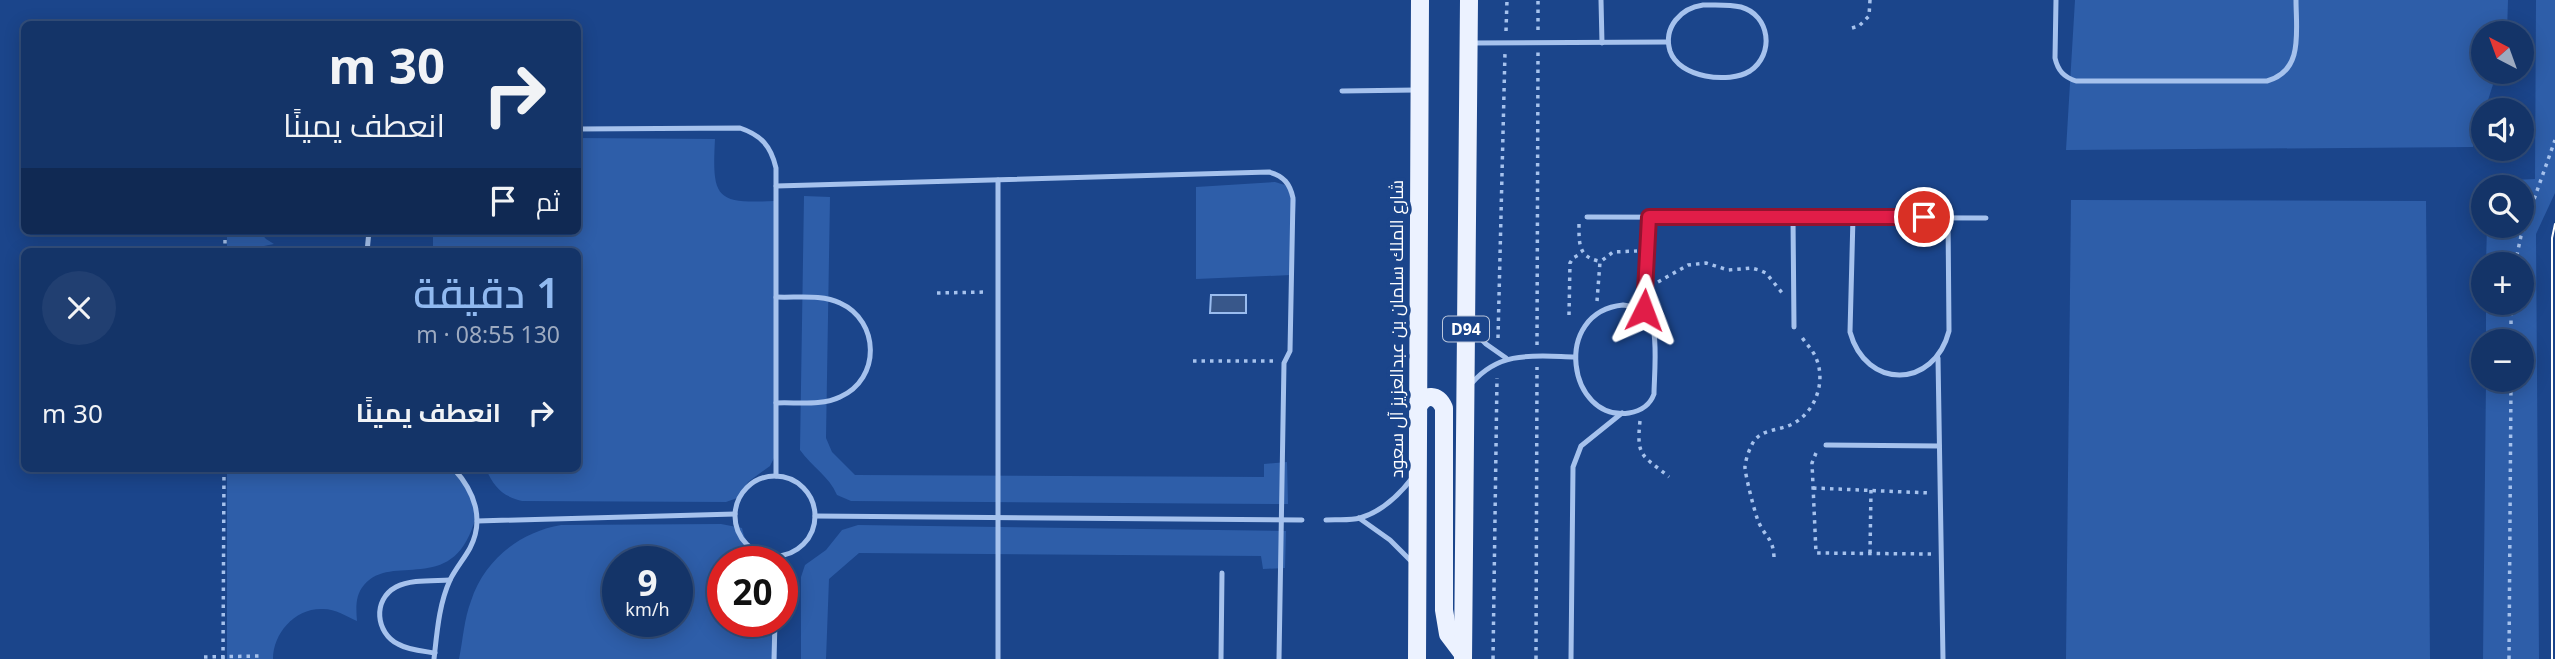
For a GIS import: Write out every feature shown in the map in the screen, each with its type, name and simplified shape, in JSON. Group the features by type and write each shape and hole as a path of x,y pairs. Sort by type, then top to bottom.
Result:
{"main road":[{"name":"شارع الملك سلمان بن عبدالعزيز آل سعود","path":"1417,659 1420,0"},
{"name":"D94","path":"1463,657 1469,0"},
{"path":"1418,407 1421,400 1435,397 1444,408 1444,610 1448,634 1463,657"}],"lane":[{"path":"1601,0 1602,43"},
{"path":"2056,0 2055,58 2061,74 2076,81 2267,81 2284,73 2295,57 2296,0"},
{"path":"1703,5 1741,7 1757,17 1763,25 1767,45 1764,55 1751,70 1732,76 1687,71 1674,59 1668,42 1673,24 1685,10 1703,5"},
{"path":"1469,43 1668,42"},
{"path":"1342,92 1420,90"},
{"path":"581,130 740,128 754,133 765,142 775,161 776,187 776,476"},
{"path":"776,187 1269,172 1286,181 1293,198 1290,351 1285,361 1279,659"},
{"path":"998,180 998,659"},
{"path":"1587,217 1986,218"},
{"path":"1644,310 1649,217"},
{"path":"1853,218 1850,331 1862,358 1872,367 1892,374 1914,373 1927,367 1938,358 1946,345 1950,331 1948,217"},
{"path":"1793,218 1794,327"},
{"path":"776,298 822,298 843,304 860,317 866,326 871,346 871,357 864,377 849,393 824,402 776,403"},
{"path":"1623,305 1644,310 1651,318 1654,329 1654,394 1651,402 1642,408 1622,413 1611,412 1593,401 1580,381 1575,357 1576,346 1586,324 1602,310 1623,305"},
{"path":"1466,324 1506,358"},
{"path":"1465,391 1474,380 1506,358 1575,357"},
{"path":"1938,358 1943,659"},
{"path":"1571,659 1573,467 1581,446 1622,413"},
{"path":"1826,445 1939,446"},
{"path":"450,580 410,583 396,587 384,597 379,611 380,625 388,638 400,646 435,656 441,606 450,580 470,547 477,521 473,496 457,472"},
{"path":"1326,520 1359,518 1392,500 1417,472"},
{"path":"749,546 737,527 735,514 738,502 744,491 753,483 776,476 799,484 808,493 813,504 815,516 807,539 798,546"},
{"path":"477,521 735,514"},
{"path":"815,516 1302,520"},
{"path":"1359,518 1390,540 1417,566"},
{"path":"1221,659 1222,573"},
{"path":"774,659 775,637"}],"path":[{"path":"1497,353 1507,0"},
{"path":"1536,659 1538,0"},
{"path":"1852,28 1859,26 1869,16 1870,0"},
{"path":"2518,252 2555,140"},
{"path":"1579,223 1579,243 1582,253 1589,259 1600,261 1613,252 1647,252"},
{"path":"1569,315 1570,263 1582,253"},
{"path":"1586,324 1588,314 1599,298 1600,261"},
{"path":"1645,288 1688,265 1706,263 1728,271 1751,268 1759,270 1766,273 1783,295 1794,300"},
{"path":"937,293 998,292"},
{"path":"1774,556 1773,544 1759,524 1744,469 1755,440 1764,433 1798,421 1816,398 1820,387 1819,365 1815,355 1794,327"},
{"path":"1193,361 1285,361"},
{"path":"1493,659 1497,362"},
{"path":"2509,659 2511,392"},
{"path":"1642,408 1637,439 1640,450 1669,477"},
{"path":"1826,445 1814,455 1812,463 1816,553 1941,554"},
{"path":"223,658 224,472"},
{"path":"1813,488 1940,494"},
{"path":"1870,553 1871,490"},
{"path":"204,657 260,656"}],"shaded area":[{"path":"2075,0 2508,0 2507,21 2471,21 2471,84 2493,84 2489,98 2471,98 2471,147 2066,150"},
{"path":"2536,0 2555,0 2555,193 2536,234 2539,659 2483,659 2486,392 2534,392 2534,329 2486,329 2486,315 2534,315 2534,252 2486,252 2487,238 2534,238"},
{"path":"581,138 715,139 715,174 721,193 739,201 774,201 776,454 770,466 748,482 740,497 726,502 522,501 499,490 488,472 581,472 581,248 433,248 433,235 581,235"},
{"path":"1275,182 1285,185 1296,200 1291,275 1196,279 1196,187"},
{"path":"804,196 830,197 826,438 832,452 855,475 1264,477 1264,464 1287,462 1288,504 851,501 837,495 830,482 800,450"},
{"path":"2071,200 2426,201 2430,659 2066,659"},
{"path":"227,235 262,235 274,244 264,246 268,248 227,248"},
{"path":"1211,295 1246,295 1246,313 1210,313"},
{"path":"227,472 458,472 472,494 476,508 474,523 464,545 451,559 436,566 376,576 361,589 356,607 357,621 331,610 302,613 281,632 273,659 227,659"},
{"path":"721,524 742,528 750,546 707,546 707,637 777,637 777,659 459,659 469,608 485,573 494,561 518,541 561,525"},
{"path":"858,525 1286,531 1285,568 1263,569 1261,556 859,553 829,579 826,659 801,659 801,577 805,565 826,550 842,530"}],"tram line":[{"path":"2552,659 2552,238 2555,224"}],"route":[{"path":"1644,310 1649,217 1924,217"}]}
